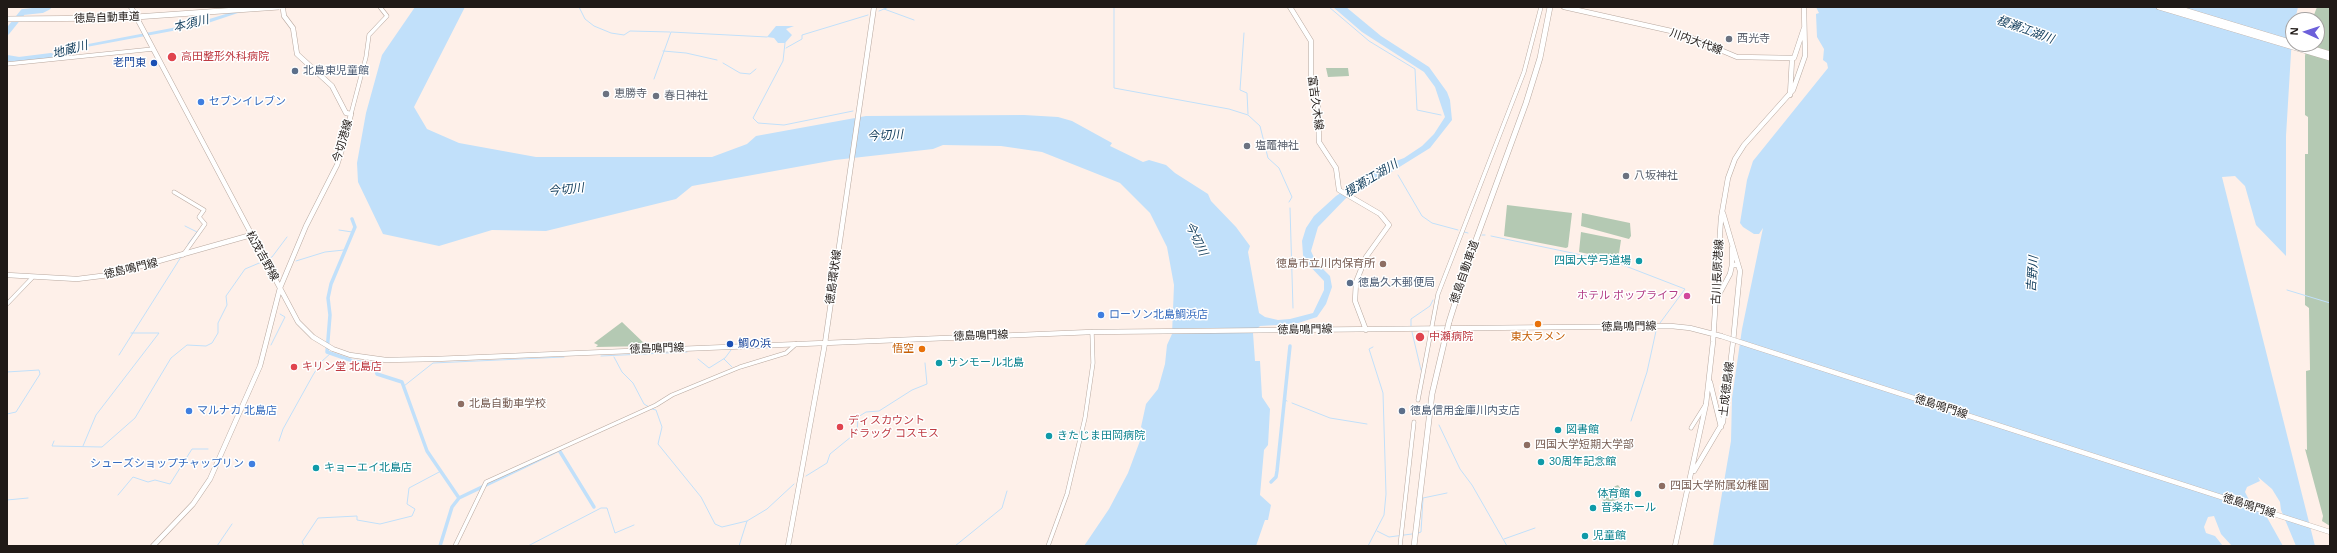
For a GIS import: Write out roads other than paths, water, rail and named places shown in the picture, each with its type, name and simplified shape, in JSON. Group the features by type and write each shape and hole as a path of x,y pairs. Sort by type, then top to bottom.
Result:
{"highway":[{"name":"徳島自動車道","path":"1414,546 1428,423 1449,322 1470,256 1526,103 1540,58 1550,7"},
{"path":"2159,7 2330,58"},
{"path":"2174,7 2285,41"},
{"name":"徳島自動車道","path":"8,19 121,18 281,8"}],"main road":[{"name":"松茂吉野線","path":"131,7 152,49 213,159 251,235 280,288 260,366 210,479 193,504 154,546"},
{"name":"徳島環状線","path":"788,546 825,343 874,7"},
{"name":"富吉久木線","path":"1290,7 1311,41 1311,76 1318,105 1320,142 1336,168 1339,188 1380,214 1389,225 1366,257 1356,282 1355,300 1366,330"},
{"name":"川内大代線","path":"1564,7 1680,33 1737,57 1792,59"},
{"name":"古川長原港線","path":"1714,334 1722,209 1730,172 1739,151 1790,95 1804,60 1804,7"},
{"name":"今切港線","path":"280,288 306,226 336,165 351,114 346,113 332,86 297,54 292,28 284,16 281,8"},
{"path":"1790,95 1792,59 1795,57 1805,24"},
{"name":"古川長原港線","path":"1722,209 1739,268 1733,342"},
{"name":"徳島鳴門線","path":"7,275 32,278 77,279 109,275 251,235"},
{"path":"1716,300 1731,271 1732,246"},
{"path":"1732,265 1739,268"},
{"path":"1731,271 1735,268 1739,268"},
{"name":"徳島鳴門線","path":"280,288 298,322 313,337 350,355 386,360 1092,332 1671,326 1690,328 1721,336 2330,532"},
{"name":"土成徳島線","path":"1675,546 1706,404 1714,334"},
{"name":"土成徳島線","path":"1691,476 1720,427 1724,416 1733,342"},
{"path":"1709,380 1720,427"}],"street":[{"path":"351,114 366,57 369,37 387,16 380,7"},
{"path":"1418,400 1432,329 1432,319 1438,294 1524,72 1541,7"},
{"path":"7,64 152,49"},
{"path":"174,192 204,210 199,217 204,224 183,255"},
{"path":"7,304 32,278"},
{"path":"1048,546 1068,492 1084,425 1091,384 1092,332"},
{"path":"455,546 486,482 717,376 786,353 796,344"},
{"path":"1691,428 1706,404"},
{"path":"1400,546 1414,422"}],"water":[{"path":"256,7 199,26 81,48 69,54 41,58 63,53 83,45 193,24 242,9"},
{"path":"415,7 465,7 414,107 427,129 459,143 536,157 712,157 747,144 756,136 866,116 1024,115 1058,117 1072,121 1112,143 1110,146 1143,162 1149,160 1166,165 1175,173 1208,194 1211,201 1236,227 1250,246 1248,252 1259,313 1265,317 1278,320 1290,319 1313,313 1324,290 1324,281 1305,261 1303,255 1302,241 1306,228 1314,216 1336,196 1380,167 1404,158 1422,146 1434,134 1445,117 1435,87 1424,72 1362,32 1333,7 1346,7 1381,36 1429,67 1447,92 1450,100 1452,120 1430,148 1356,194 1350,194 1318,227 1311,251 1316,262 1330,276 1332,287 1326,304 1317,317 1295,324 1260,326 1253,333 1255,361 1260,361 1262,397 1270,409 1268,445 1264,450 1260,495 1271,505 1268,520 1265,520 1256,546 1084,546 1109,509 1128,473 1144,430 1141,427 1146,404 1158,389 1165,364 1167,345 1172,334 1174,285 1167,247 1150,213 1120,183 1042,152 1001,146 943,145 933,149 835,160 692,186 676,199 546,231 492,230 439,246 383,234 358,182 357,163 366,113 382,55"},
{"path":"1816,7 2298,7 2297,12 2285,12 2285,52 2291,52 2286,136 2286,256 2256,225 2245,186 2235,176 2222,177 2315,546 2296,546 2281,510 2280,502 2272,489 2258,477 2260,481 2247,487 2245,492 2249,500 2259,503 2283,546 2232,546 2221,534 2214,516 2208,517 2204,527 2206,533 2215,536 2223,546 1713,546 1731,441 1732,398 1742,329 1763,228 1759,234 1754,234 1743,227 1740,223 1747,180 1753,161 1828,68 1827,63 1823,60 1824,49 1817,37 1816,14 1819,13"},
{"path":"776,26 794,26 786,29 792,35 785,43 778,43 774,38 767,37"}],"waterway":[{"name":"地蔵川","path":"7,32 23,12 42,10 48,7"},
{"path":"579,7 585,19 594,26 611,33 624,35 630,31 670,32"},
{"path":"884,9 889,7"},
{"path":"1114,7 1114,88 1229,109 1248,115 1260,126 1268,158 1279,168 1292,197 1289,202"},
{"path":"1329,7 1369,41 1415,69 1417,110 1441,115"},
{"path":"879,11 884,9"},
{"path":"884,9 914,20"},
{"path":"786,48 802,39 802,35 868,15"},
{"path":"664,51 671,32 767,37"},
{"path":"1244,33 1240,90 1247,93 1248,114"},
{"path":"785,43 783,61 753,118 758,123 784,125 853,111"},
{"path":"654,79 664,51"},
{"path":"664,51 686,53 717,60"},
{"name":"地蔵川","path":"7,58 19,60 51,56"},
{"path":"723,63 740,73 750,74 756,69"},
{"name":"榎瀬江湖川","path":"1398,175 1422,216 1432,223 1458,230"},
{"path":"1290,208 1293,308"},
{"path":"352,219 355,227 331,284 328,298 330,315 327,352 353,361 374,364 377,374 402,382 427,451 459,498"},
{"path":"185,226 197,232 188,244"},
{"path":"339,230 352,232"},
{"path":"1464,232 1468,233"},
{"path":"1491,236 1615,262 1685,289 1660,323"},
{"path":"267,259 272,257 287,237"},
{"path":"296,261 325,252 344,250"},
{"path":"133,333 181,257"},
{"path":"54,441 52,446 102,447 135,418 171,358 187,345 206,346 212,343 218,333 218,323 227,305 226,296 245,269 264,261"},
{"path":"2287,290 2330,303"},
{"path":"1411,326 1411,319 1430,306 1433,300"},
{"path":"271,345 285,317 280,314"},
{"path":"1631,421 1647,372 1656,331"},
{"path":"1412,332 1421,370"},
{"path":"83,446 96,415 159,333 133,333"},
{"path":"119,355 133,333"},
{"path":"1271,482 1276,477 1277,471 1290,346"},
{"path":"1368,546 1384,515 1386,494 1383,393 1369,349 1373,347"},
{"path":"698,359 709,368 725,358 731,350"},
{"path":"601,356 687,352"},
{"path":"279,441 283,429 313,375 321,362 331,353"},
{"path":"404,386 433,363 564,357"},
{"path":"614,357 622,372 633,383 644,404 649,407"},
{"path":"724,359 732,367"},
{"path":"806,476 827,463 830,454 857,432 858,417 866,412 879,411 912,390 927,384 925,363"},
{"path":"7,372 39,370 40,374 16,412 7,414"},
{"path":"1292,403 1330,418 1367,424"},
{"path":"652,409 656,410 662,427 658,444 701,497 715,524 722,527 747,521"},
{"path":"1439,425 1460,469 1472,485 1507,546"},
{"path":"118,495 133,477 148,482 155,480 170,484 192,449 208,449"},
{"path":"459,498 559,450 594,507"},
{"path":"304,546 302,542 318,518 357,516 357,520 380,524 412,516 415,509 407,504 409,488 441,471"},
{"path":"747,521 767,509 794,484"},
{"path":"955,546 1002,508 1007,491"},
{"path":"1418,533 1421,532 1423,498 1447,493"},
{"path":"7,500 28,498"},
{"path":"440,546 452,507 459,498"},
{"path":"528,546 601,508 607,508 615,533 634,525"},
{"path":"739,546 747,521"},
{"path":"217,546 232,524"},
{"path":"1504,539 1535,528"},
{"path":"1377,531 1389,537 1412,534"}],"place":[{"name":"西光寺","path":"1729,39"},
{"name":"高田整形外科病院","path":"172,57"},
{"name":"老門東","path":"154,63"},
{"name":"北島東児童館","path":"295,71"},
{"name":"恵勝寺","path":"606,94"},
{"name":"春日神社","path":"656,96"},
{"name":"セブンイレブン","path":"201,102"},
{"name":"塩竈神社","path":"1247,146"},
{"name":"八坂神社","path":"1626,176"},
{"name":"四国大学弓道場","path":"1639,261"},
{"name":"徳島市立川内保育所","path":"1383,264"},
{"name":"徳島久木郵便局","path":"1350,283"},
{"name":"ホテル ポップライフ","path":"1687,296"},
{"name":"ローソン北島鯛浜店","path":"1101,315"},
{"name":"東大ラメン","path":"1538,324"},
{"name":"中瀬病院","path":"1420,337"},
{"name":"鯛の浜","path":"730,344"},
{"name":"悟空","path":"922,349"},
{"name":"サンモール北島","path":"939,363"},
{"name":"キリン堂 北島店","path":"294,367"},
{"name":"北島自動車学校","path":"461,404"},
{"name":"マルナカ 北島店","path":"189,411"},
{"name":"徳島信用金庫川内支店","path":"1402,411"},
{"name":"ディスカウント ドラッグ コスモス","path":"840,427"},
{"name":"図書館","path":"1558,430"},
{"name":"きたじま田岡病院","path":"1049,436"},
{"name":"四国大学短期大学部","path":"1527,445"},
{"name":"30周年記念館","path":"1541,462"},
{"name":"シューズショップチャップリン","path":"252,464"},
{"name":"キョーエイ北島店","path":"316,468"},
{"name":"四国大学附属幼稚園","path":"1662,486"},
{"name":"体育館","path":"1638,494"},
{"name":"音楽ホール","path":"1593,508"},
{"name":"児童館","path":"1585,536"}],"water label":[{"name":"本須川","path":"191,24"},
{"name":"今切川","path":"885,136"},
{"name":"今切川","path":"566,190"},
{"name":"今切川","path":"1196,239"},
{"name":"吉野川","path":"2033,274"}]}
